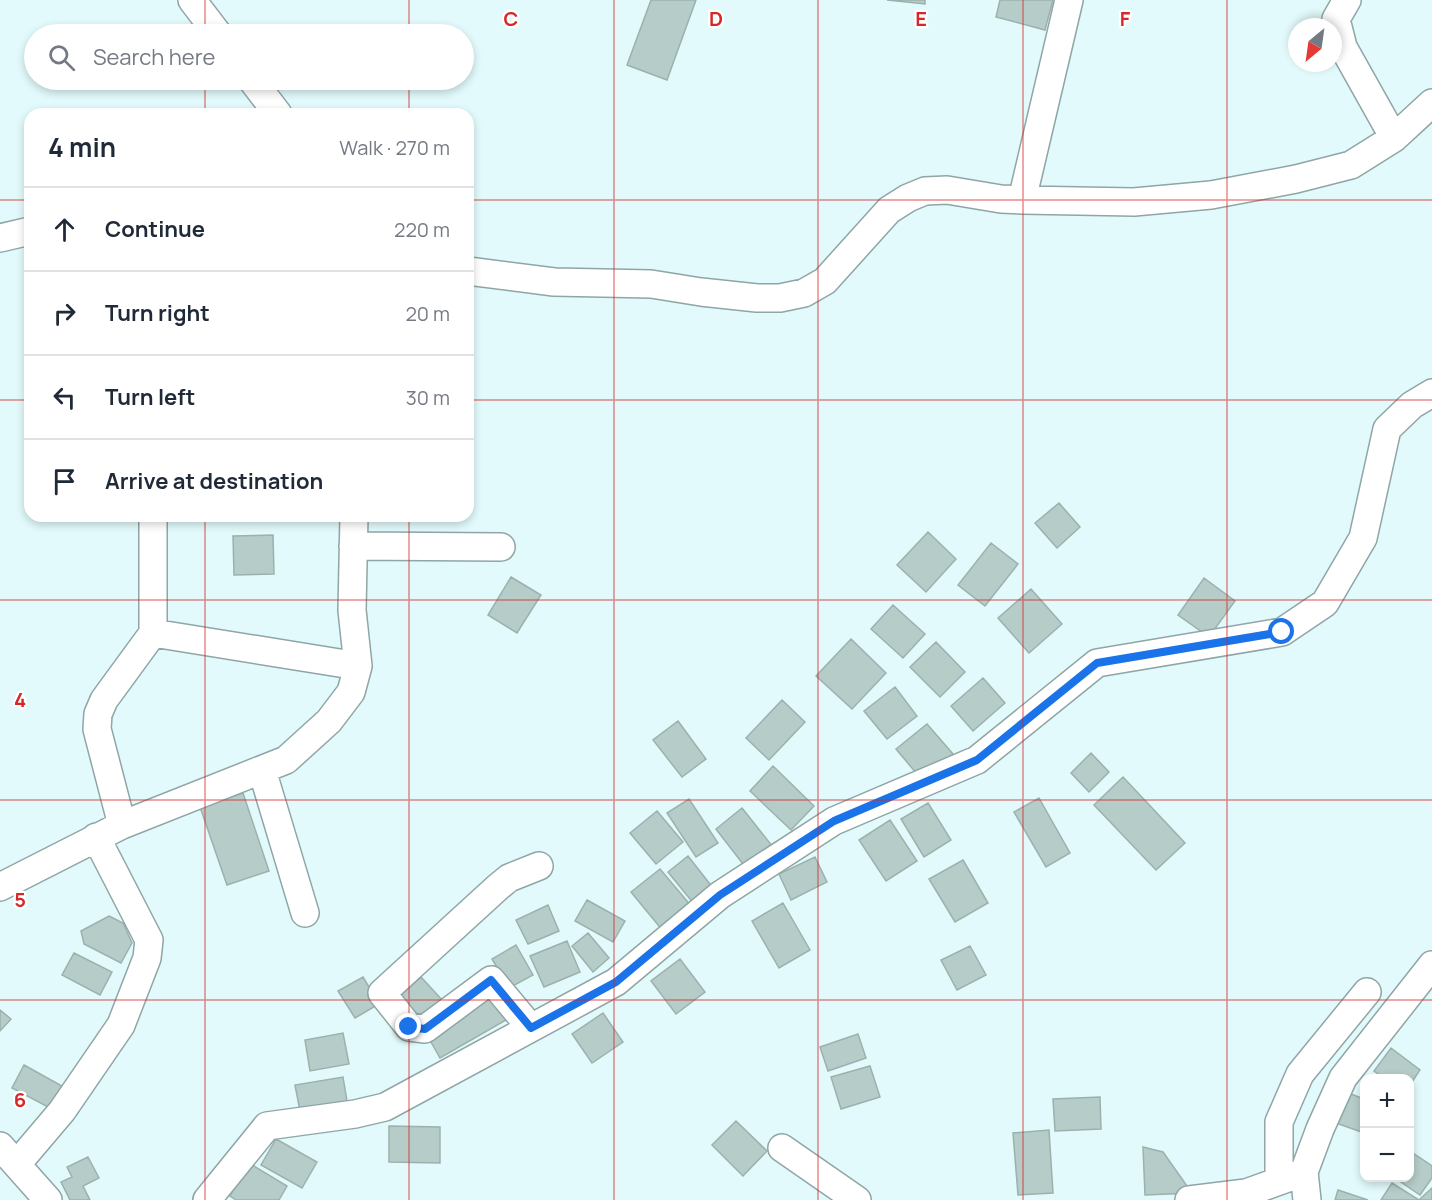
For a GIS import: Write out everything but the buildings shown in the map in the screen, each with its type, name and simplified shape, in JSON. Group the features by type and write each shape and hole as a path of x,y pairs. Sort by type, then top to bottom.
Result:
{"street":[{"path":"192,0 210,24"},
{"path":"1022,200 1069,0"},
{"path":"1347,0 1336,19 1343,47 1394,138"},
{"path":"260,90 273,108"},
{"path":"474,272 554,282 651,284 712,293 780,298 804,293 825,281 889,210 925,191 947,189 1001,199 1134,202 1211,195 1296,179 1351,165 1394,138 1432,104"},
{"path":"0,238 24,232"},
{"path":"207,1200 267,1126 355,1114 385,1107 616,982 720,895 834,821 977,760 1097,663 1282,632 1324,603 1363,538 1387,429 1412,405 1432,393"},
{"path":"122,825 97,729 98,714 104,700 153,633 153,522"},
{"path":"0,887 122,825 286,760 329,721 351,692 358,666 352,610 354,522"},
{"path":"353,546 501,547"},
{"path":"153,633 358,666"},
{"path":"262,770 305,913"},
{"path":"48,1200 9,1155 62,1111 121,1025 147,958 148,940 96,837"},
{"path":"531,1028 491,980 425,1029 409,1027 382,993 509,878 539,866"},
{"path":"1299,1189 1320,1129 1343,1078 1432,965"},
{"path":"1299,1189 1279,1122 1300,1074 1366,992"},
{"path":"782,1148 857,1200"},
{"path":"1189,1200 1299,1189"}],"route":[{"path":"409,1027 425,1029 491,980 531,1028 616,982 720,895 834,821 977,760 1097,663 1282,632"}]}
